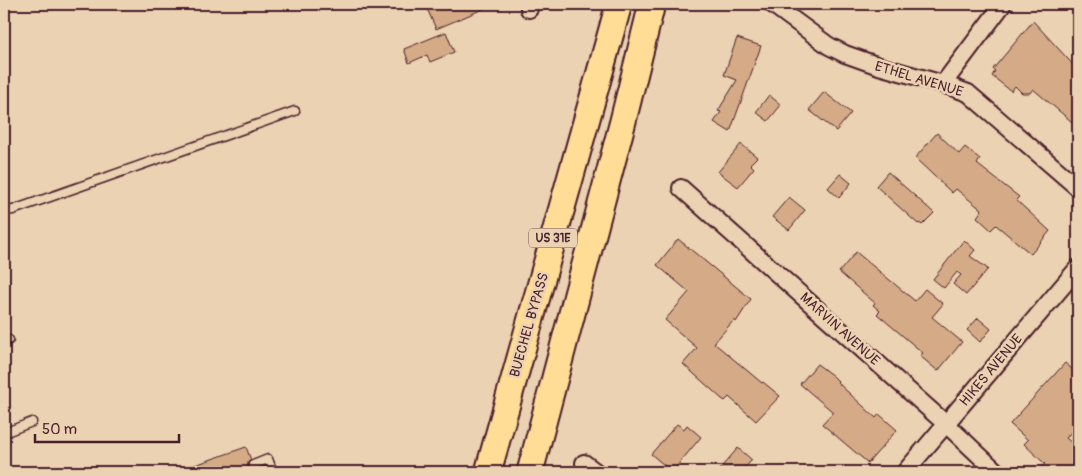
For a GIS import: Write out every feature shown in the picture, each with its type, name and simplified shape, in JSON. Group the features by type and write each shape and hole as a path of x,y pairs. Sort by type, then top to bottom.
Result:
{"main road":[{"name":"BUECHEL BYPASS","path":"488,472 618,4"},
{"name":"US 31E","path":"530,472 624,122 652,4"}],"street":[{"name":"ETHEL AVENUE","path":"772,4 829,46 845,54 968,93 1078,188"},
{"path":"943,84 1003,4"},
{"name":"MARVIN AVENUE","path":"682,188 997,472"},
{"name":"HIKES AVENUE","path":"905,472 1078,268"}],"lane":[{"path":"4,211 13,210 295,111"},
{"path":"4,433 32,422"},
{"path":"253,465 268,459 273,472"}],"building":[{"path":"425,4 495,4 436,29"},
{"path":"1033,21 1078,70 1078,127 1033,89 1030,93 1022,93 1015,86 1011,91 992,76 995,71 993,69"},
{"path":"446,32 454,52 430,62 427,55 409,63 404,49"},
{"path":"737,38 761,46 730,132 714,122 721,112 718,111 737,80 724,75"},
{"path":"824,92 851,113 836,131 809,110"},
{"path":"769,95 781,105 768,121 756,112"},
{"path":"937,133 959,154 965,147 980,159 977,164 1019,197 1016,200 1050,231 1031,254 996,225 991,230 977,217 982,210 956,189 952,193 915,158"},
{"path":"741,144 757,157 750,164 754,168 738,187 718,172"},
{"path":"888,172 934,213 922,225 918,224 876,186"},
{"path":"840,174 851,183 839,198 828,188"},
{"path":"789,197 805,210 789,230 772,217"},
{"path":"678,239 751,299 736,322 734,320 714,343 780,396 756,421 729,397 725,401 722,399 683,364 697,348 665,320 689,292 657,265"},
{"path":"964,240 975,250 970,256 988,269 966,295 953,284 961,275 957,272 944,288 933,279"},
{"path":"856,252 915,301 925,289 943,304 932,317 962,342 938,371 920,356 923,353 877,314 880,311 873,305 875,303 839,272"},
{"path":"978,318 991,329 980,342 967,330"},
{"path":"1065,363 1078,374 1078,424 1066,438 1078,448 1078,472 1036,472 1045,464 1024,444 1028,440 1010,424"},
{"path":"817,364 833,376 876,418 879,414 897,430 868,463 822,424 833,412 800,384"},
{"path":"677,424 684,429 687,425 701,437 672,472 651,454"},
{"path":"246,447 251,460 248,462 248,467 255,472 181,472 181,470"},
{"path":"738,448 752,460 741,472 717,472"}]}
